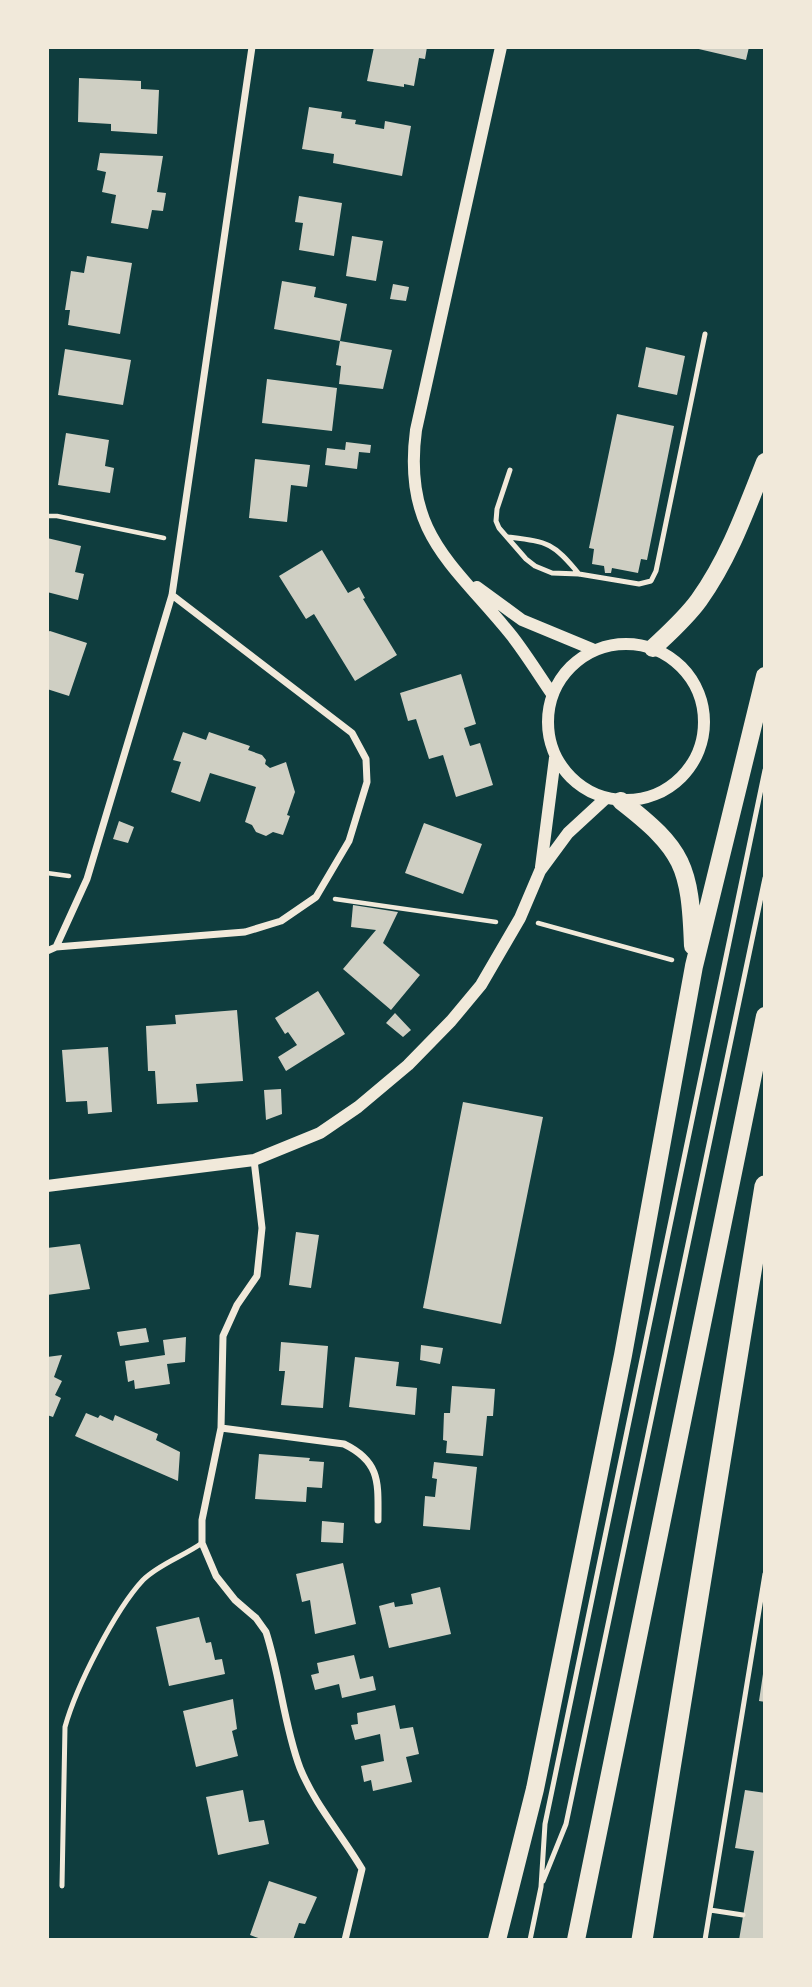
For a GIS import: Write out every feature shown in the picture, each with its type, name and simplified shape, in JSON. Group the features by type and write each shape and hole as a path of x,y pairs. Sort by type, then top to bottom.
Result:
{"highway":[{"path":"642,1940 765,1186"}],"main road":[{"path":"653,648 699,600 741,525 765,462"},
{"path":"497,1940 535,1789 609,1423 694,966 765,676"},
{"path":"613,799 652,824 679,859 691,897 694,966"},
{"path":"576,1940 765,1016"}],"street":[{"path":"56,947 87,879 172,595 252,47"},
{"path":"500,47 413,452 417,496 424,521 441,553 513,638 552,694"},
{"path":"459,575 522,620 592,649"},
{"path":"47,951 56,947 245,932 281,921 316,897 349,841 367,782 366,759 352,733 172,595"},
{"path":"628,643 653,648 671,657 687,672 699,691 704,713 703,736 696,757 683,776 665,790 644,798 613,799 579,786 565,774 555,758 548,737 547,716 552,694 565,672 592,649 628,643"},
{"path":"540,871 555,758"},
{"path":"47,1186 254,1160 320,1133 358,1107 408,1066 451,1021 481,985 520,918 540,871 568,833 613,799"},
{"path":"254,1160 262,1228 257,1276 237,1305 223,1336 221,1428 202,1520 202,1543 216,1576 235,1600 256,1618 265,1632 299,1765 312,1795 344,1838 362,1869 345,1940"},
{"path":"221,1428 344,1444 358,1451 370,1464 378,1479 378,1520"}],"lane":[{"path":"509,470 496,521 516,550 535,566 552,573 579,574 639,584 651,581 656,571 705,334"},
{"path":"508,537 539,540 552,545 579,574"},
{"path":"530,1940 541,1887 545,1824 765,770"},
{"path":"541,1887 566,1824 765,878"},
{"path":"62,1886 65,1727 72,1702 113,1625 144,1579 202,1543"},
{"path":"705,1940 765,1574"},
{"path":"710,1910 743,1915"}],"path":[{"path":"47,516 179,541"}],"building":[{"path":"374,47 427,47 425,59 419,58 414,86 367,81"},
{"path":"690,47 749,47 746,60"},
{"path":"79,78 141,81 141,89 159,90 157,134 111,131 111,124 78,122"},
{"path":"309,107 342,112 341,118 356,120 355,124 384,129 385,121 411,126 402,176 333,163 334,154 302,149"},
{"path":"100,153 163,156 157,192 166,193 163,211 152,210 148,229 111,223 116,195 102,192 106,172 97,170"},
{"path":"299,196 342,203 334,256 299,250 303,223 295,222"},
{"path":"352,236 383,241 376,281 346,276"},
{"path":"87,256 132,263 120,334 68,325 70,310 65,310 71,271 84,273"},
{"path":"282,281 316,287 314,297 347,304 340,341 274,329"},
{"path":"393,284 409,287 406,301 390,299"},
{"path":"340,341 392,350 383,389 339,384 341,366 336,365"},
{"path":"646,347 685,356 677,395 638,387"},
{"path":"65,349 131,360 123,405 58,395"},
{"path":"267,379 337,388 332,431 262,423"},
{"path":"617,414 674,426 647,560 641,559 638,573 612,568 611,573 605,573 604,566 592,564 594,549 589,548"},
{"path":"66,433 109,440 105,466 114,468 110,493 58,485"},
{"path":"346,442 371,445 370,453 359,452 357,469 325,465 327,448 345,450"},
{"path":"255,459 310,465 307,487 291,485 287,522 249,518"},
{"path":"47,538 81,546 75,572 84,574 78,600 47,592"},
{"path":"322,550 348,593 359,587 365,598 363,599 397,655 355,681 314,614 306,619 279,576"},
{"path":"47,632 87,643 69,696 47,689"},
{"path":"461,674 476,724 464,728 470,746 480,743 493,785 456,797 443,755 429,759 416,719 408,721 400,693"},
{"path":"183,732 206,740 209,732 250,746 248,750 262,755 266,760 265,764 270,768 286,762 295,792 283,835 273,832 266,836 256,832 252,825 245,822 256,787 210,773 200,802 171,792 181,762 173,760"},
{"path":"119,821 134,827 128,843 113,839"},
{"path":"424,823 482,844 463,894 405,873"},
{"path":"353,905 398,912 383,943 420,975 391,1010 343,969 376,930 351,927"},
{"path":"318,991 345,1034 286,1071 278,1057 297,1045 288,1032 285,1034 275,1018"},
{"path":"237,1010 243,1081 196,1084 198,1102 157,1104 155,1071 148,1071 146,1026 176,1024 175,1015"},
{"path":"395,1013 411,1030 403,1037 386,1023"},
{"path":"108,1047 112,1112 88,1114 87,1101 66,1102 62,1050"},
{"path":"281,1089 282,1114 266,1120 264,1090"},
{"path":"463,1102 543,1117 501,1324 423,1308"},
{"path":"296,1232 319,1235 311,1288 289,1285"},
{"path":"80,1244 90,1289 47,1295 47,1248"},
{"path":"146,1328 149,1342 120,1346 117,1332"},
{"path":"186,1337 185,1362 167,1364 170,1384 135,1389 134,1380 128,1382 125,1361 165,1355 163,1340"},
{"path":"281,1342 328,1346 323,1408 281,1405 285,1371 279,1371"},
{"path":"421,1345 443,1348 440,1364 420,1360"},
{"path":"62,1355 54,1377 62,1381 55,1395 61,1398 53,1417 47,1415 47,1357"},
{"path":"355,1357 399,1362 396,1386 417,1388 415,1415 349,1407"},
{"path":"452,1386 495,1389 493,1416 487,1416 483,1456 446,1453 447,1441 443,1440 444,1413 450,1413"},
{"path":"86,1413 113,1421 115,1415 158,1434 156,1440 180,1452 178,1481 75,1436"},
{"path":"259,1454 310,1458 309,1461 324,1462 322,1488 307,1487 306,1502 255,1499"},
{"path":"434,1462 477,1467 470,1530 423,1526 425,1496 435,1497 437,1479 432,1478"},
{"path":"322,1521 344,1523 343,1543 321,1542"},
{"path":"343,1563 356,1624 315,1634 310,1600 302,1602 296,1574"},
{"path":"440,1587 451,1634 389,1648 379,1606 394,1602 395,1607 413,1604 411,1594"},
{"path":"199,1617 206,1643 211,1642 215,1660 222,1659 225,1674 169,1686 156,1627"},
{"path":"354,1655 360,1679 373,1676 376,1690 342,1698 339,1684 315,1690 311,1675 319,1673 317,1663"},
{"path":"765,1674 765,1702 759,1701"},
{"path":"233,1699 237,1729 232,1731 238,1756 196,1767 183,1711"},
{"path":"395,1705 400,1729 413,1727 419,1754 406,1757 412,1782 373,1791 371,1780 364,1782 361,1766 384,1761 380,1734 355,1740 351,1725 358,1724 357,1713"},
{"path":"243,1790 249,1822 264,1820 269,1844 218,1855 206,1797"},
{"path":"745,1790 765,1793 765,1940 739,1940 754,1851 735,1848"},
{"path":"269,1881 317,1897 305,1924 299,1923 293,1940 264,1940 250,1935"}]}
